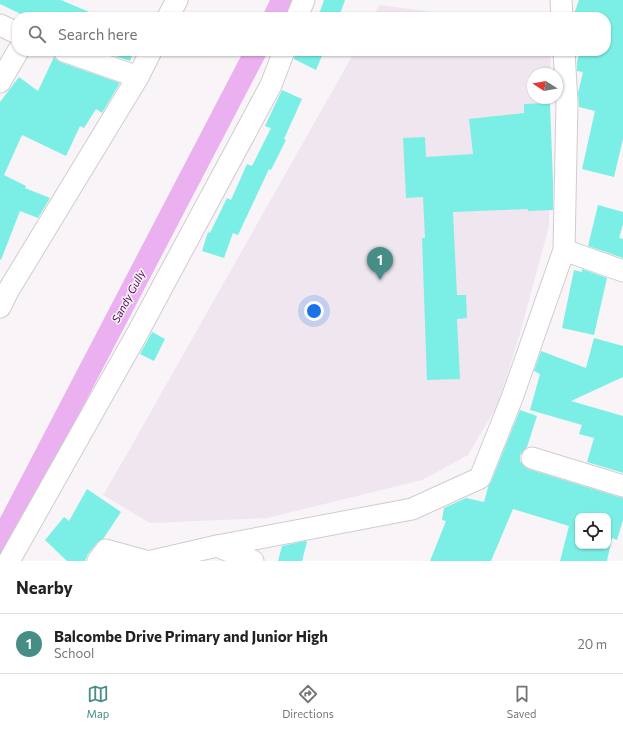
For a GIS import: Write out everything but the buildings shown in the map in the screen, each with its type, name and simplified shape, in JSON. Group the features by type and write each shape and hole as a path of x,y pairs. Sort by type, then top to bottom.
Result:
{"street":[{"path":"171,12 177,0"},
{"path":"299,12 304,0"},
{"path":"561,0 562,12"},
{"path":"0,25 12,31"},
{"path":"0,82 15,56"},
{"path":"78,56 138,77"},
{"path":"3,294 138,77 148,56"},
{"path":"9,561 133,341 271,85 282,56"},
{"path":"152,561 217,546 412,509 480,478 512,398 564,250 567,103 564,56"},
{"path":"564,250 623,271"},
{"path":"532,458 623,486"},
{"path":"217,546 253,561"},
{"path":"98,561 106,550 146,561"}],"shaded area":[{"path":"379,5 433,12 376,12"},
{"path":"352,56 551,56 550,68 527,68 527,104 550,104 549,226 520,333 498,404 468,455 422,480 267,518 150,523 103,495"}],"waterway":[{"name":"Sandy Gully","path":"276,12 281,0"},
{"name":"Sandy Gully","path":"0,542 253,56"}],"place":[{"name":"Balcombe Drive Primary and Junior High","path":"380,280"}]}
